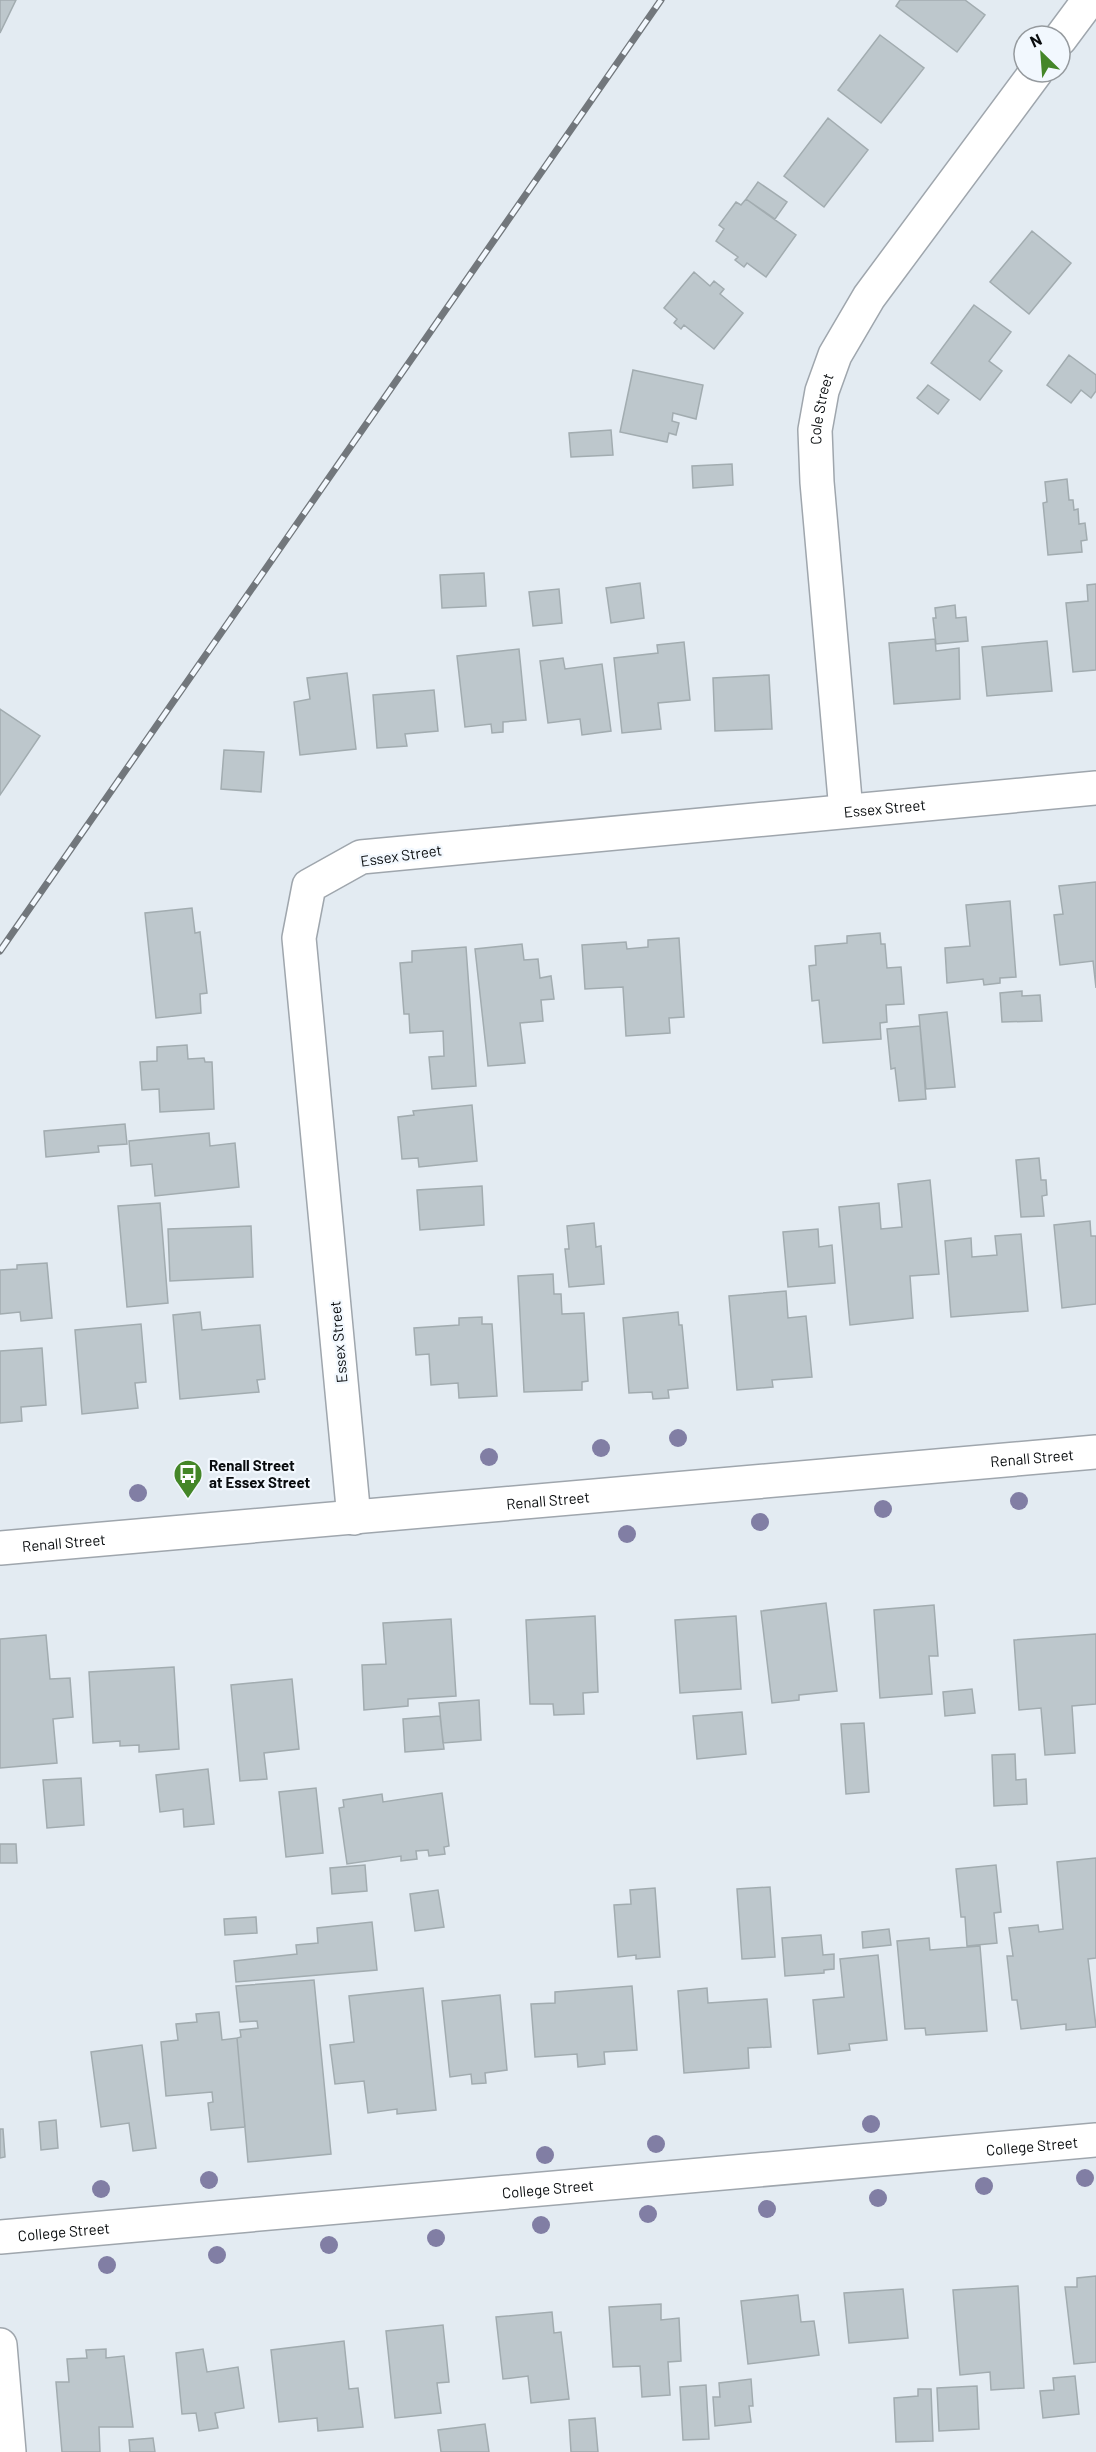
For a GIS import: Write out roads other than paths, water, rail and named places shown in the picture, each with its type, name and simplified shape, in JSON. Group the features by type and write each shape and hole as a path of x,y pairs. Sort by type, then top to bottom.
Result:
{"street":[{"path":"1071,24 1089,0"},
{"name":"Cole Street","path":"846,811 814,430 822,391 835,355 869,297 1027,84"},
{"name":"Essex Street","path":"354,1518 299,938 309,886 361,857 1096,788"},
{"name":"Renall Street","path":"0,1548 1096,1452"},
{"name":"College Street","path":"0,2237 1096,2140"},
{"path":"0,2345 9,2452"}],"railway":[{"path":"0,951 661,0"}],"place":[{"name":"Renall Street at Essex Street","path":"188,1500"}]}
